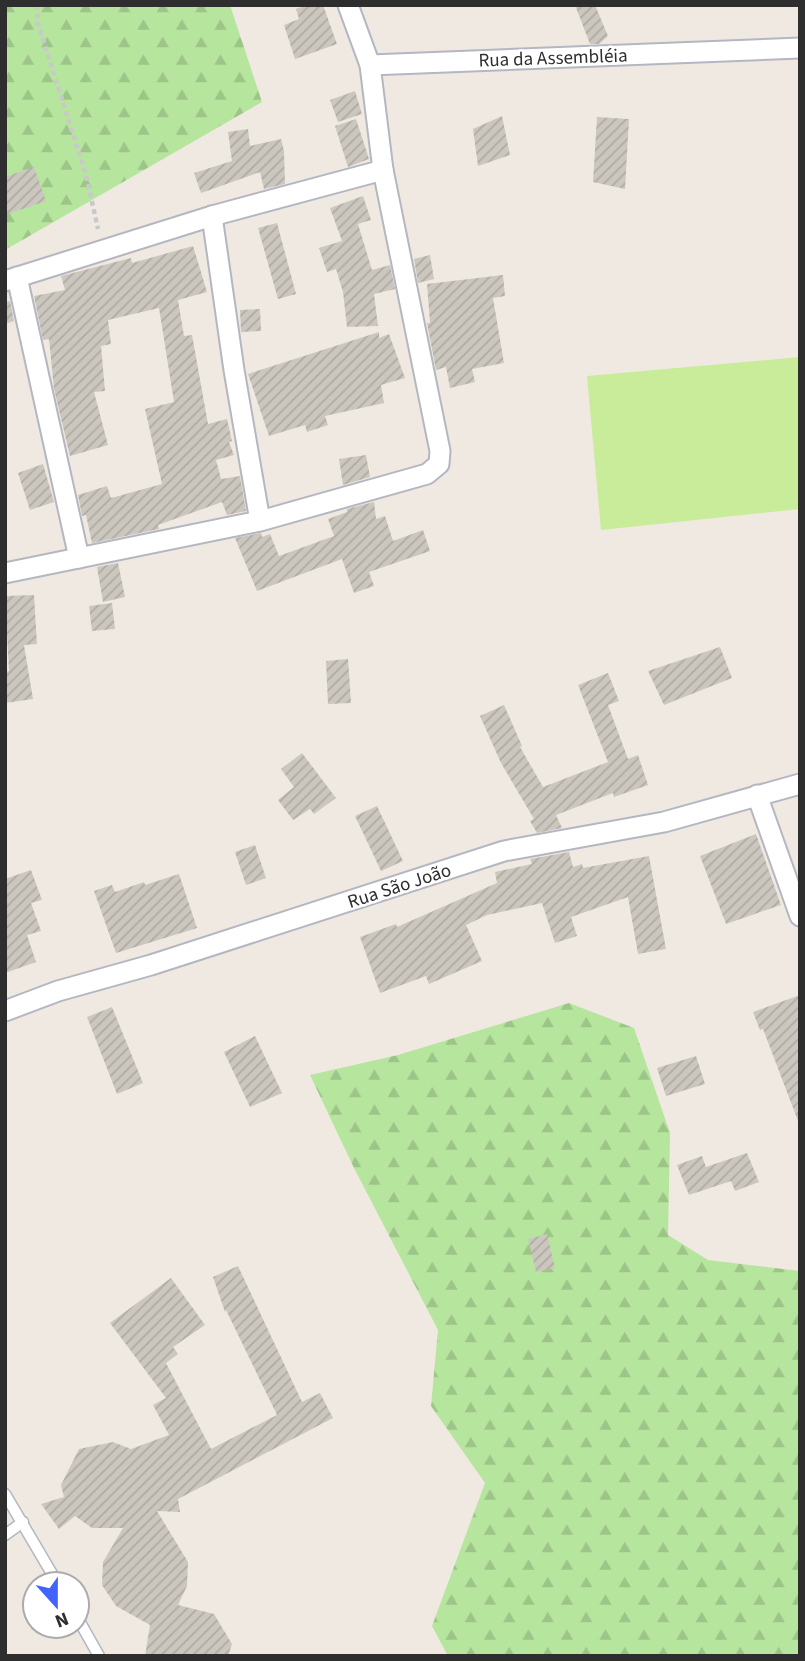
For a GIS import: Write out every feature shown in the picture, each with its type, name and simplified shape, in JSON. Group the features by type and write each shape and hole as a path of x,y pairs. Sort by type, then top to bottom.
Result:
{"street":[{"path":"5,573 260,521 427,474 439,464 440,450 383,170 370,65 348,5"},
{"name":"Rua da Assembléia","path":"370,65 800,48"},
{"path":"79,558 11,279 212,216 383,170"},
{"path":"212,216 234,370 260,521"},
{"name":"Rua São João","path":"5,1011 58,991 151,965 504,851 664,822 800,784"},
{"path":"757,795 800,916"}],"lane":[{"path":"5,1494 50,1570"},
{"path":"5,1535 23,1522"},
{"path":"90,1640 99,1656"}],"path":[{"path":"37,5 38,24 86,175 103,250"}],"green space":[{"path":"5,5 230,5 262,102 5,250"},
{"path":"800,357 800,509 601,530 587,376"},
{"path":"569,1003 634,1028 670,1133 668,1235 708,1260 800,1271 800,1656 448,1656 432,1626 485,1483 431,1406 438,1330 354,1168 310,1075 398,1055"}],"building":[{"path":"307,5 323,5 337,44 295,59 284,25 299,19 296,9"},
{"path":"575,5 595,5 608,36 599,44 590,44"},
{"path":"355,91 362,114 338,122 330,100"},
{"path":"502,116 510,155 478,166 473,129"},
{"path":"597,117 629,119 625,189 593,182"},
{"path":"356,119 369,159 348,167 335,126"},
{"path":"248,129 250,146 281,139 285,184 264,189 260,172 201,193 194,173 232,161 228,132"},
{"path":"34,167 46,201 5,215 5,177"},
{"path":"363,196 371,220 358,224 372,270 390,265 395,289 374,294 378,326 347,327 343,292 336,269 327,272 319,248 342,241 330,208"},
{"path":"277,223 296,294 278,299 258,228"},
{"path":"193,246 207,292 178,300 184,336 192,335 208,424 227,419 232,441 229,442 234,455 216,460 221,479 240,476 246,511 227,515 222,502 158,525 159,529 92,543 78,495 107,486 111,498 162,484 145,409 174,402 159,308 108,320 111,344 101,346 105,391 94,392 108,445 70,456 54,389 49,339 43,340 34,296 65,290 61,276 131,258 132,263"},
{"path":"430,255 434,279 418,283 414,259"},
{"path":"503,275 505,296 493,298 504,363 472,369 475,382 450,388 446,367 436,370 427,323 430,323 427,284"},
{"path":"10,301 14,321 5,324 5,302"},
{"path":"260,309 261,331 241,332 240,310"},
{"path":"379,332 379,338 389,334 405,378 381,385 384,403 325,416 328,425 307,432 305,425 269,436 248,374"},
{"path":"366,455 370,477 343,485 339,459"},
{"path":"43,464 54,502 30,510 18,473"},
{"path":"374,502 376,519 385,516 393,541 423,530 430,551 369,572 374,586 354,593 342,559 257,591 235,538 270,534 279,556 334,536 328,519 347,512 347,509"},
{"path":"118,563 125,597 103,602 97,567"},
{"path":"34,595 37,644 24,645 33,699 5,703 5,672 9,671 5,596"},
{"path":"112,603 115,629 92,631 89,606"},
{"path":"720,647 732,678 664,705 648,671"},
{"path":"348,659 351,703 328,704 326,661"},
{"path":"608,673 619,701 608,705 628,759 638,755 648,785 614,797 613,793 556,815 562,828 537,833 530,821 534,819 501,763 480,716 504,705 522,746 520,747 543,787 608,762 578,685"},
{"path":"302,753 336,798 314,814 310,809 293,820 278,800 294,787 281,769"},
{"path":"377,806 403,861 381,871 355,816"},
{"path":"756,834 781,905 726,924 700,856"},
{"path":"255,845 266,878 246,885 235,852"},
{"path":"569,852 573,867 582,864 583,868 649,856 666,949 638,954 628,897 571,917 577,936 555,943 542,903 487,915 466,925 482,961 429,984 426,976 380,993 360,937 396,924 397,927 497,883 495,872 532,864 530,859"},
{"path":"31,870 42,900 31,903 41,931 27,935 36,962 5,973 5,879"},
{"path":"179,874 197,928 116,953 94,891 112,885 115,892"},
{"path":"800,995 798,1121 763,1029 760,1030 753,1012"},
{"path":"112,1007 143,1083 117,1094 87,1017"},
{"path":"255,1036 282,1093 250,1107 224,1052"},
{"path":"696,1056 705,1084 666,1096 657,1068"},
{"path":"747,1153 759,1182 735,1191 731,1181 689,1195 677,1165 702,1156 706,1167"},
{"path":"547,1234 555,1268 536,1272 528,1239"},
{"path":"238,1266 302,1402 320,1393 333,1418 178,1499 180,1512 157,1511 188,1562 187,1586 178,1605 214,1614 232,1644 228,1656 145,1656 150,1625 116,1606 102,1585 103,1562 123,1528 92,1528 75,1516 59,1529 41,1504 64,1497 61,1485 79,1449 113,1442 131,1449 169,1435 153,1405 166,1398 110,1323 171,1278 205,1325 173,1347 178,1354 166,1363 211,1449 277,1415 226,1310 225,1312 213,1277"}]}
